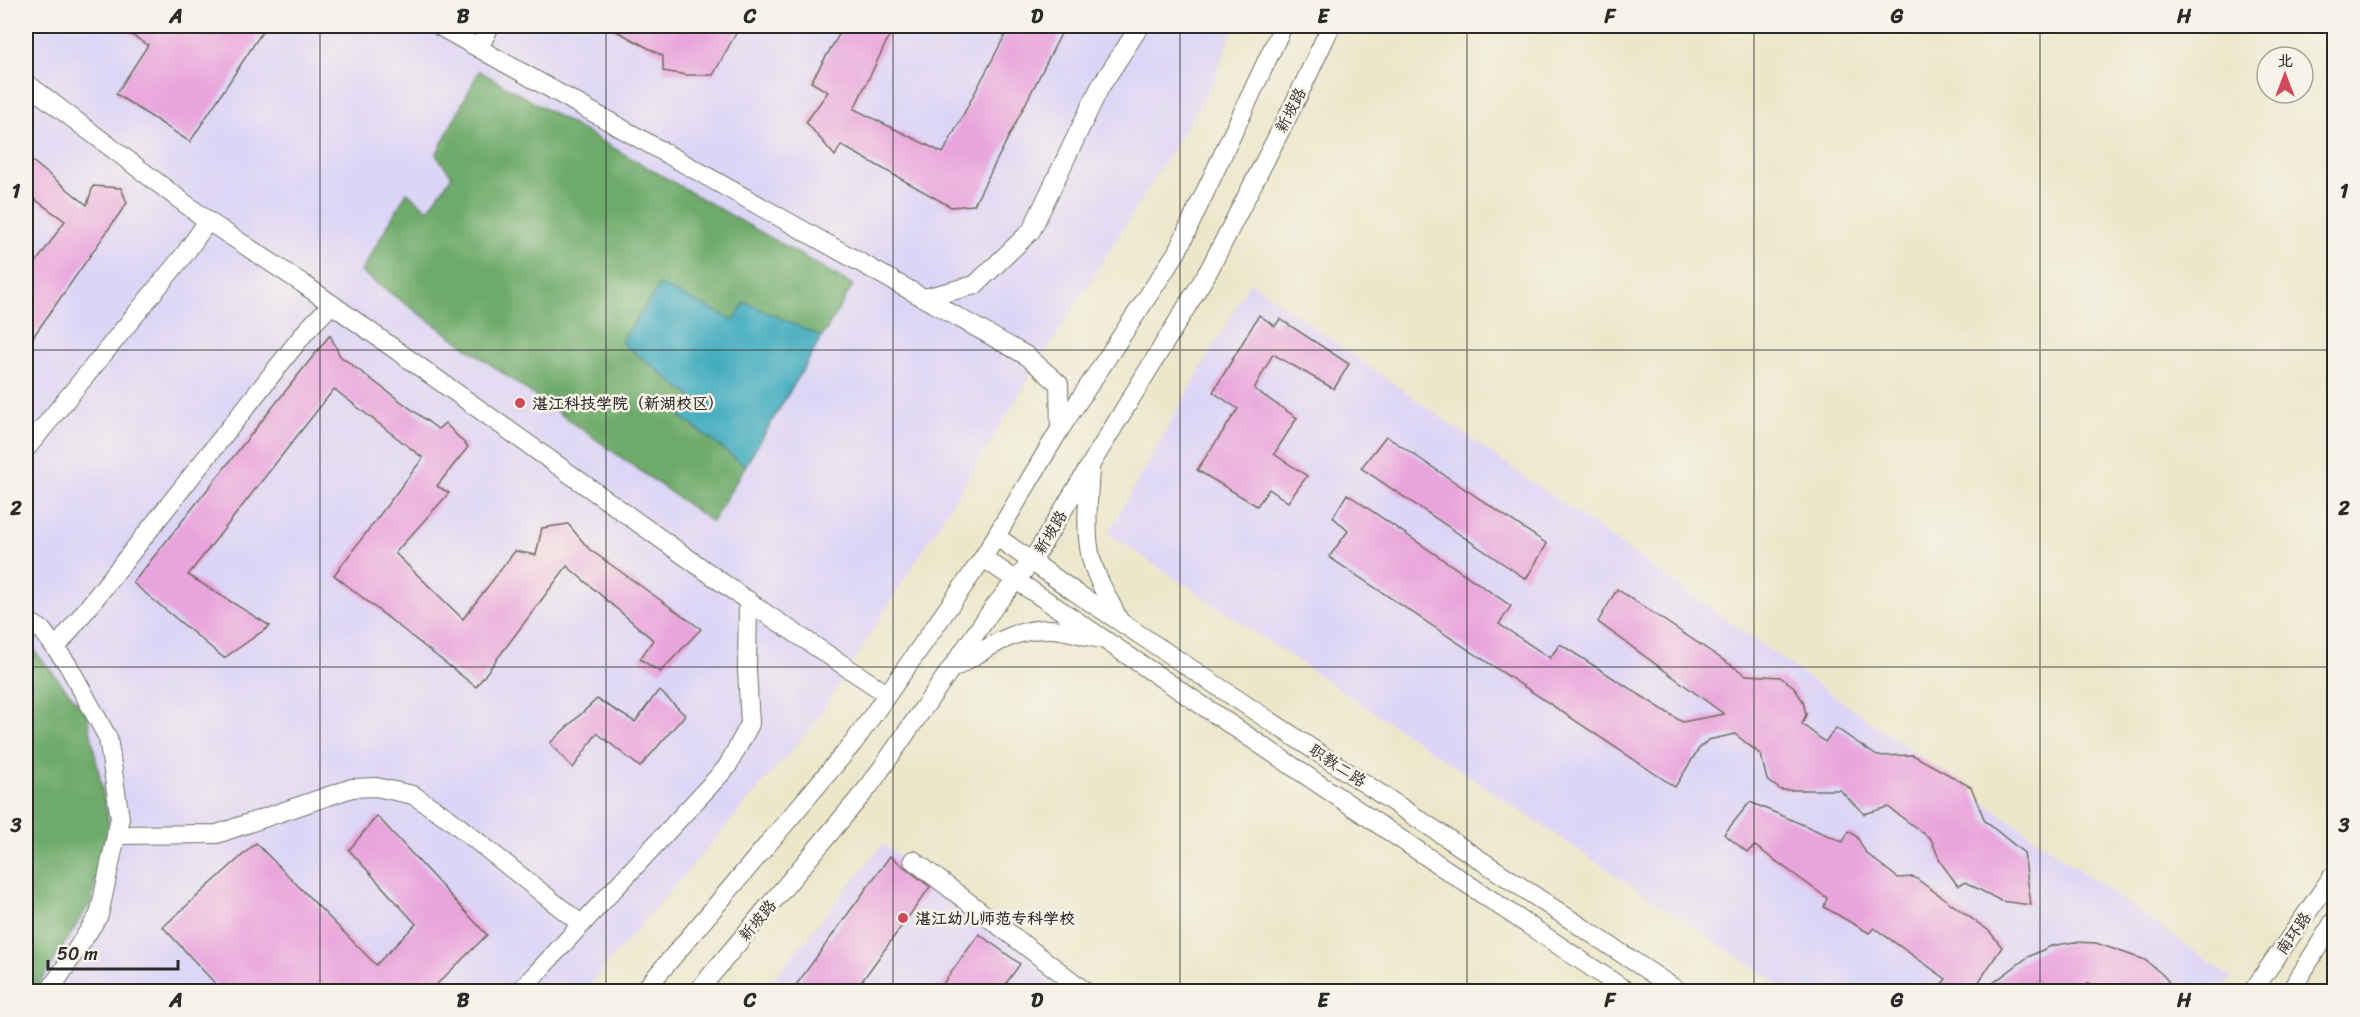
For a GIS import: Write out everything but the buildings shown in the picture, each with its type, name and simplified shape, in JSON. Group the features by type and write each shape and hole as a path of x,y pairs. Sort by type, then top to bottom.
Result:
{"street":[{"path":"439,26 1027,356 1059,384 1060,429"},
{"path":"479,48 489,26"},
{"path":"924,298 975,285 1031,231 1100,87 1140,26"},
{"path":"643,992 847,751 997,537 1060,429 1177,252 1283,26"},
{"name":"新坡路","path":"697,992 870,785 994,607 1032,561 1209,270 1331,26"},
{"path":"26,83 208,221 332,304 748,600 887,694"},
{"path":"26,449 184,255 208,221"},
{"path":"56,648 299,341 332,304"},
{"path":"1090,466 1087,530 1089,549 1095,570 1120,622"},
{"name":"职教二路","path":"997,537 1120,622 1680,992"},
{"name":"职教二路","path":"983,558 1628,992"},
{"path":"519,992 727,767 750,724 747,670 748,600"},
{"path":"26,620 42,630 68,665 108,738 120,818 99,915 49,992"},
{"path":"950,671 1006,637 1027,632 1051,629 1106,640"},
{"path":"116,835 217,834 352,788 376,787 413,795 448,818 581,924"},
{"path":"913,860 1086,992"},
{"name":"南环路","path":"2252,992 2334,874"},
{"name":"南环路","path":"2290,992 2334,921"}],"shaded area":[{"name":"湛江科技学院（新湖校区）","path":"26,26 1234,26 1213,84 815,723 583,992 26,991"},
{"path":"1250,282 2232,978 2218,992 1788,991 1108,533"},
{"name":"湛江幼儿师范专科学校","path":"883,844 1084,991 763,992"}],"green space":[{"path":"479,71 853,285 712,522 361,272 407,192 428,210 452,176 436,155"},
{"path":"26,641 87,714 109,823 91,902 34,992 26,991"}],"water":[{"path":"660,285 734,320 745,302 822,337 745,466 680,416 693,398 621,342"}],"place":[{"name":"湛江科技学院（新湖校区）","path":"520,403"},
{"name":"湛江幼儿师范专科学校","path":"903,918"}]}
